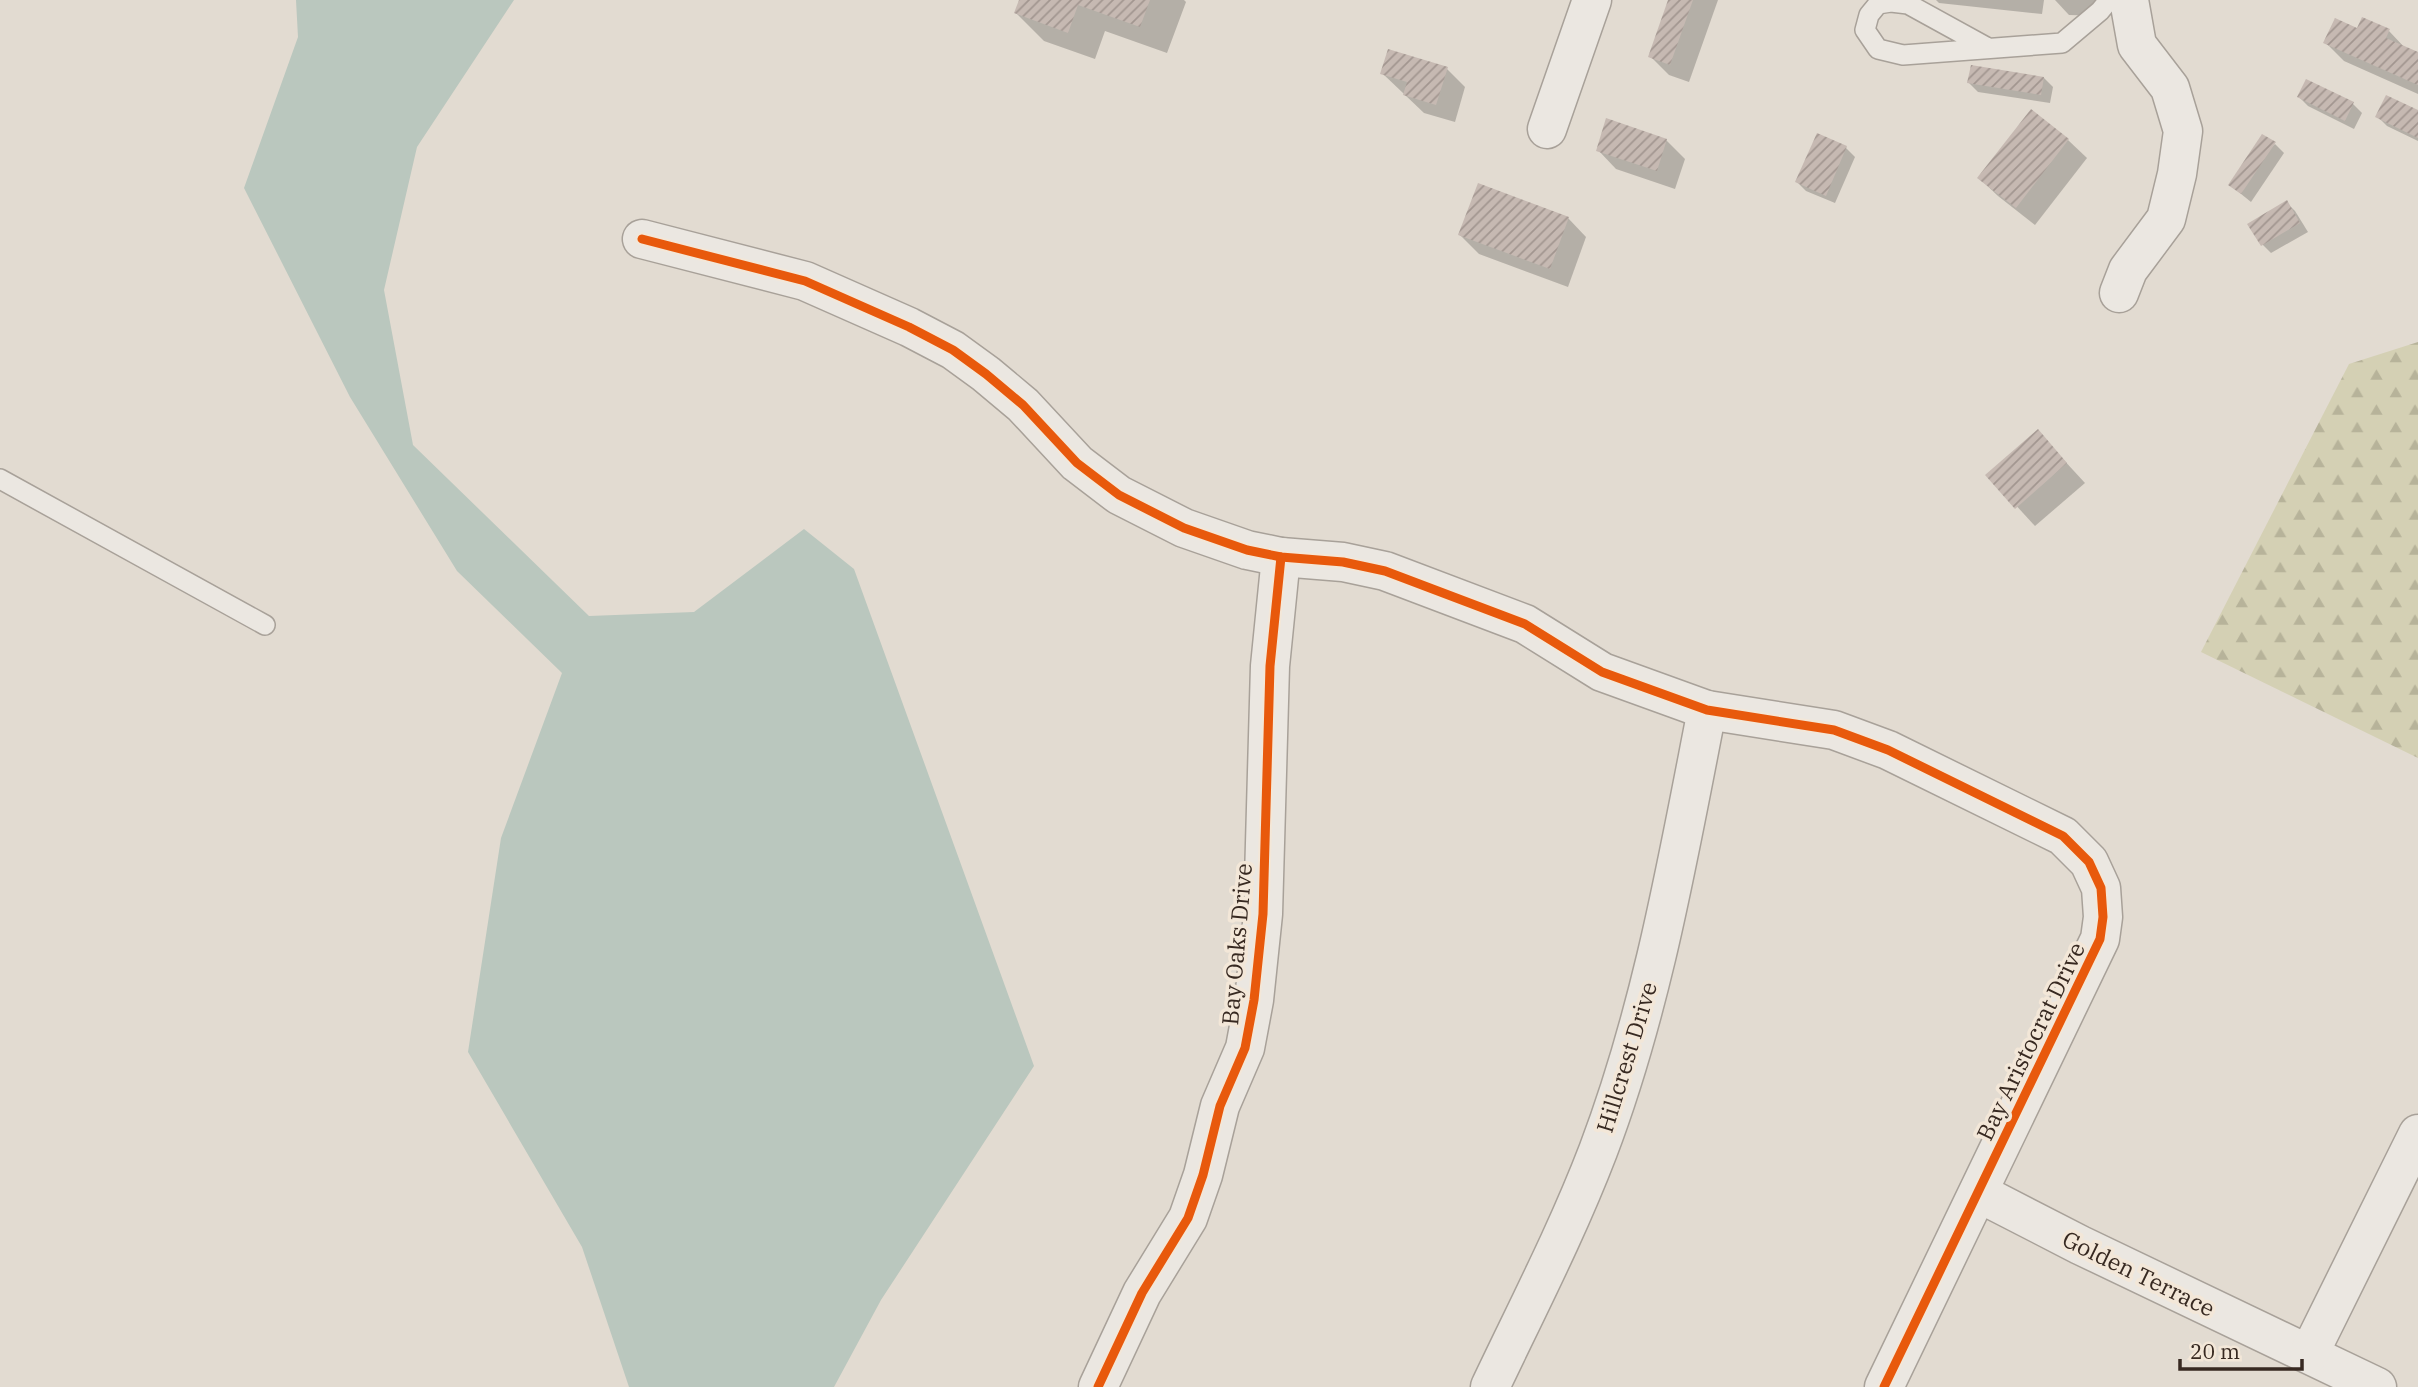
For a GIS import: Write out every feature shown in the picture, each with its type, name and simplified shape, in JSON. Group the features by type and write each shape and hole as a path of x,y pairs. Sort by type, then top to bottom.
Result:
{"street":[{"path":"1547,129 1592,0"},
{"path":"2119,293 2128,270 2166,219 2177,174 2183,131 2170,88 2137,46 2129,0"},
{"name":"Bay Aristocrat Drive","path":"642,239 805,281 909,327 953,350 986,373 1023,405 1077,463 1119,495 1184,528 1247,550 1281,557 1343,562 1385,571 1525,624 1602,672 1707,710 1833,730 1888,750 2063,835 2089,862 2101,888 2104,916 2100,939 1884,1387"},
{"name":"Bay Oaks Drive","path":"1098,1387 1142,1293 1188,1218 1203,1175 1220,1106 1245,1048 1254,1000 1263,914 1270,666 1281,557"},
{"name":"Hillcrest Drive","path":"1490,1387 1560,1239 1598,1150 1621,1080 1662,938 1707,710"},
{"path":"2309,1354 2418,1135"},
{"name":"Golden Terrace","path":"1979,1192 2080,1245 2377,1387"}],"lane":[{"path":"1988,48 1908,4 1878,4 1869,15 1865,30 1878,49 1903,55 2062,43 2109,0"},
{"path":"0,479 265,625"}],"green space":[{"path":"2418,342 2418,758 2201,652 2349,364"}],"shaded area":[{"path":"296,0 514,0 417,147 384,290 413,445 589,616 694,612 804,529 854,569 1034,1066 881,1300 834,1387 629,1387 582,1247 468,1052 501,838 562,673 457,571 350,397 244,188 298,37"}],"building":[{"path":"1019,0 1150,0 1140,27 1078,5 1068,33 1014,13"},
{"path":"1668,0 1693,0 1670,65 1648,57"},
{"path":"2362,17 2390,29 2386,38 2418,52 2418,85 2323,43 2335,18 2357,28"},
{"path":"1388,49 1448,67 1436,105 1403,95 1407,82 1380,74"},
{"path":"1971,65 2044,77 2041,95 1967,83"},
{"path":"2306,79 2354,102 2345,121 2297,97"},
{"path":"2386,95 2418,110 2418,138 2375,117"},
{"path":"2031,109 2069,139 2016,208 1977,178"},
{"path":"1606,118 1667,139 1657,171 1596,151"},
{"path":"1817,133 1847,146 1826,196 1795,182"},
{"path":"2262,134 2276,142 2241,194 2228,185"},
{"path":"1478,183 1569,217 1550,269 1458,235"},
{"path":"2287,200 2300,223 2261,246 2247,224"},
{"path":"2038,429 2067,463 2015,509 1985,475"}],"cycle path":[{"path":"642,239 805,281 909,327 953,350 1023,405 1077,463 1119,495 1184,528 1247,550 1281,557 1343,562 1385,571 1525,624 1602,672 1707,710 1834,730 1888,750 2063,836 2089,862 2101,888 2103,917 2100,939 1884,1387"},
{"path":"1098,1387 1142,1293 1188,1218 1203,1175 1220,1106 1245,1048 1254,1000 1263,914 1270,666 1281,557"}]}
